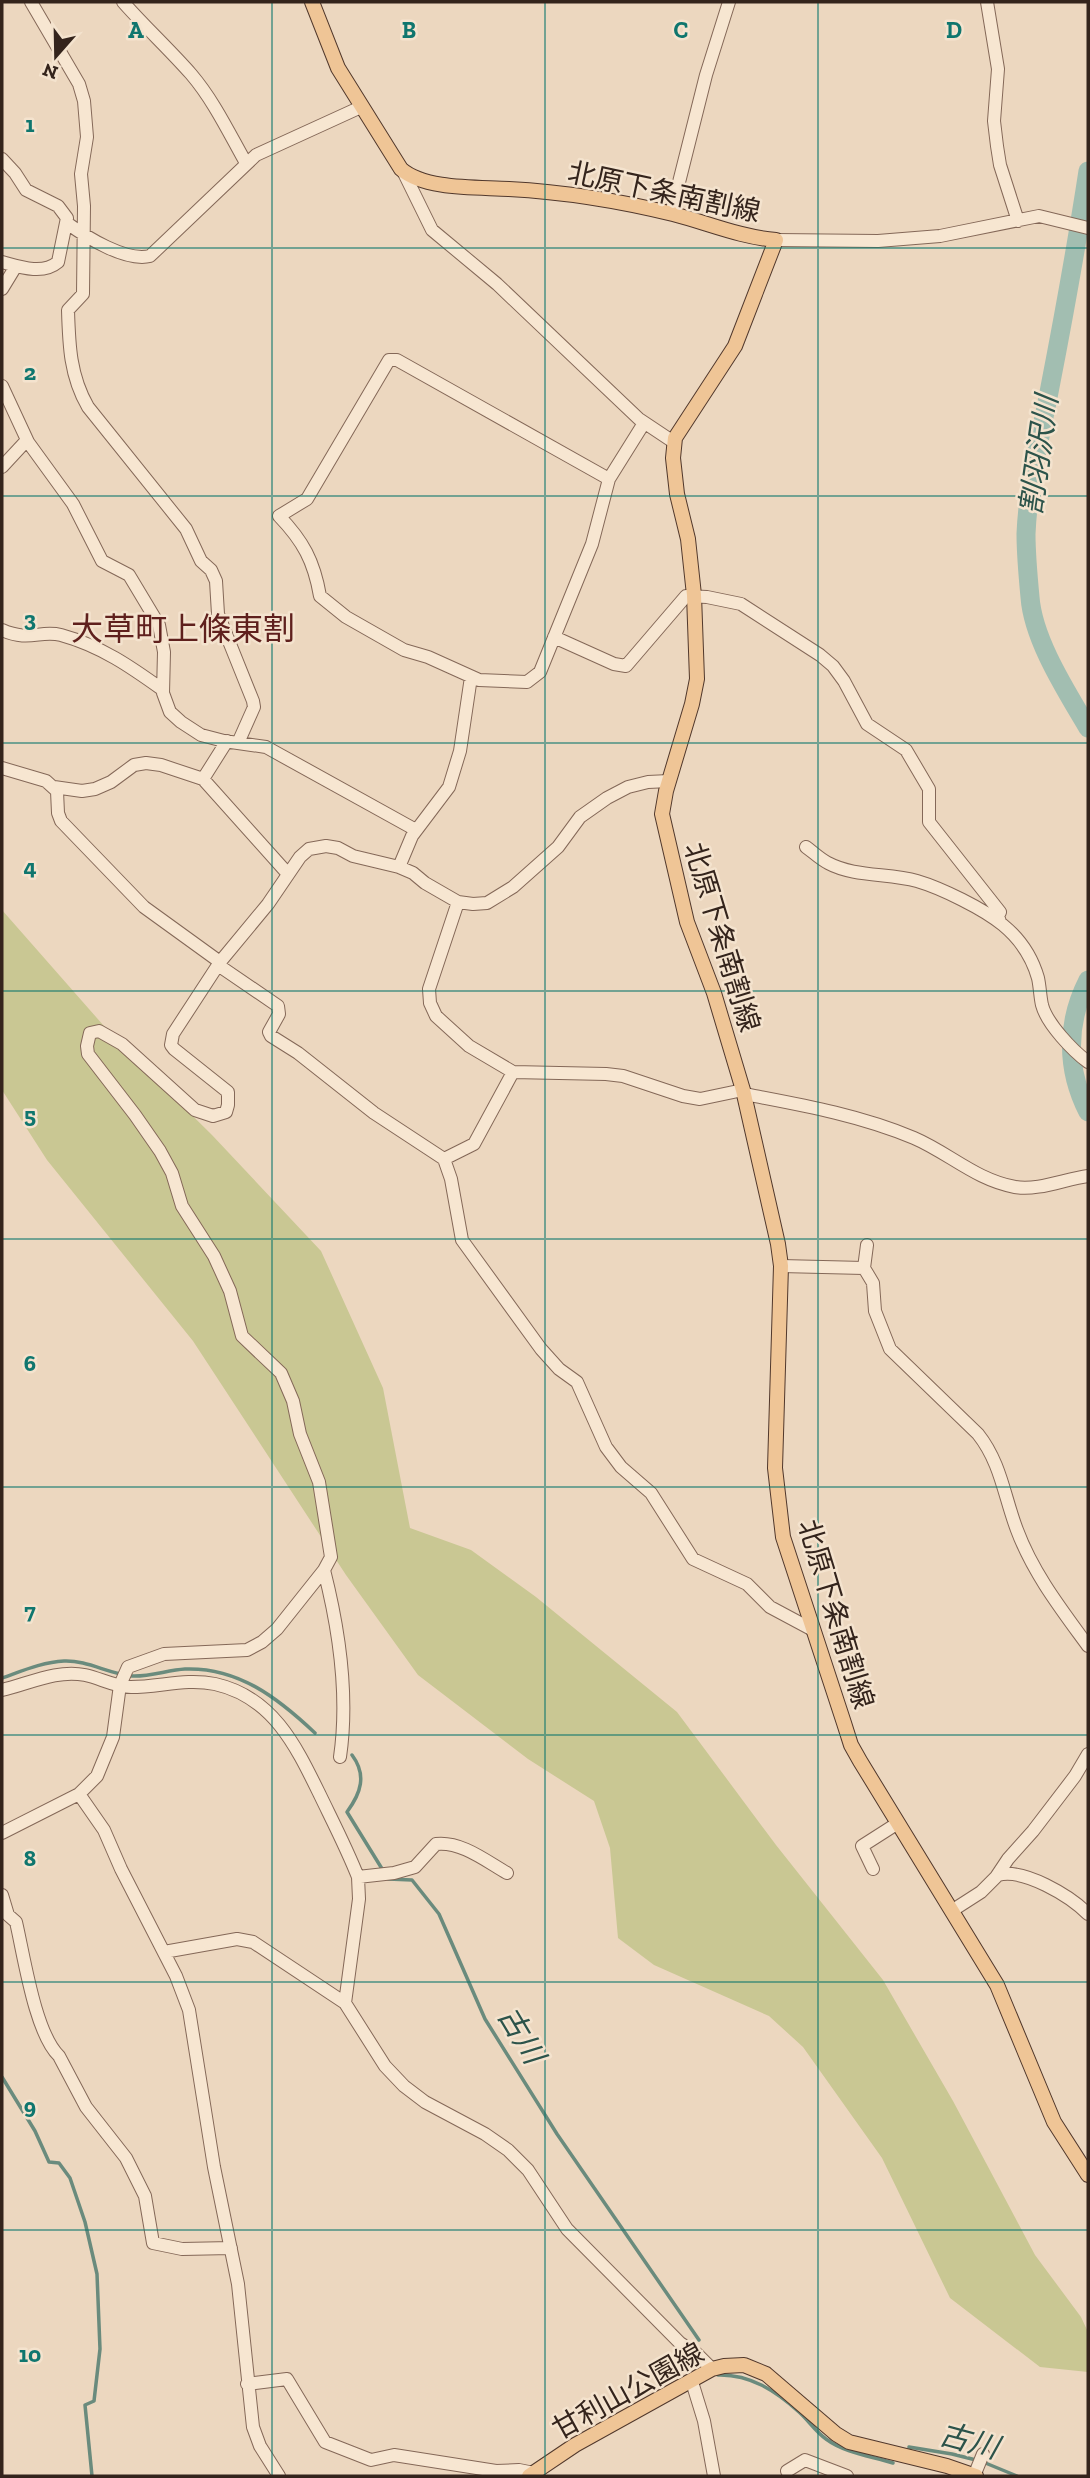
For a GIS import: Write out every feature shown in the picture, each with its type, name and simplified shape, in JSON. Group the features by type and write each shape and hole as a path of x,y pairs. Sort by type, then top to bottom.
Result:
{"main road":[{"path":"312,2 338,68 401,169"},
{"name":"北原下条南割線","path":"401,169 411,177 423,181 458,186 535,190 614,202 671,214 736,235 776,240 735,346 675,438 673,458 677,494 688,539 694,595 697,679 662,814 687,922 714,993 743,1092 781,1266 775,1468 783,1537 851,1745 997,1985 1054,2122 1088,2175"},
{"name":"甘利山公園線","path":"532,2474 575,2445 712,2369 744,2365 757,2368 849,2442 976,2473"}],"street":[{"path":"31,2 79,84 84,101 87,137 81,174 83,294 68,310 69,353 77,387 110,436 186,529 201,561 211,570 216,581 218,614 253,701 254,708 203,779"},
{"path":"123,2 191,74 214,104 246,163"},
{"path":"671,214 706,75 729,2"},
{"path":"987,2 998,69 994,121 996,146 1018,220"},
{"path":"67,223 99,243 138,257 150,256 256,155 361,107"},
{"path":"2,159 26,190 61,209 67,218 58,262 54,265 45,269 2,262"},
{"path":"401,169 432,230 497,284 644,423 675,443"},
{"path":"776,240 878,241 940,236 1040,216 1086,227"},
{"path":"2,289 16,266"},
{"path":"609,479 397,360 389,360 307,499 279,516 300,539 317,578 320,596 330,606 382,639 471,677 496,682 527,682 540,672 592,544 609,479 644,423"},
{"path":"2,386 27,440 73,504 102,561 129,575 153,613 159,625 164,652 164,701 170,712 201,734 267,747 416,830"},
{"path":"2,467 27,440"},
{"path":"554,637 614,664 626,666 686,596 694,595 740,604 833,666 867,724 906,750 929,789 929,822 1000,912 1000,922"},
{"path":"2,629 26,637 58,634 91,646 118,658 163,691"},
{"path":"399,867 416,830 449,787 460,751 471,677"},
{"path":"54,787 82,791 95,789 111,782 134,765 146,763 161,765 203,779 288,873"},
{"path":"2,768 46,781 54,787 59,796 58,813 61,821 120,884 177,933 278,1006 279,1014 270,1032 271,1037 299,1053 374,1113 444,1160 452,1179 462,1240 541,1349 559,1369 577,1382 606,1447 621,1467 651,1493 693,1559 747,1584 770,1607 813,1630"},
{"path":"2,1690 44,1678 75,1674 123,1678 164,1654 247,1650 277,1629 324,1570 331,1556 319,1482 300,1434 293,1401 281,1373 242,1336 230,1291 214,1256 182,1206 172,1173 135,1115 92,1062 87,1046 90,1033 99,1031 122,1044 195,1110 212,1116 226,1111 228,1092 171,1045 173,1034 219,964 268,904 300,857 309,849 326,846 338,848 353,856 399,867 458,902 488,903 499,898 558,847 580,817 607,798 628,787 669,781"},
{"path":"806,847 827,863 842,869 917,881 944,891 1000,922 1018,938 1027,952 1038,978 1042,1007 1063,1040 1088,1062"},
{"path":"458,902 431,976 430,1003 436,1016 469,1046 513,1072 623,1076 682,1097 700,1099 743,1092 827,1109 864,1119 917,1139 967,1170 1000,1184 1018,1188 1088,1175"},
{"path":"444,1160 474,1144 513,1072"},
{"path":"867,1245 864,1268 873,1283 875,1311 890,1349 978,1434 989,1448 1028,1557 1043,1584 1088,1646"},
{"path":"781,1266 864,1268"},
{"path":"324,1570 331,1600 342,1687 340,1757"},
{"path":"2,1833 79,1794 97,1776 107,1757 123,1678"},
{"path":"123,1678 129,1687 197,1681 228,1688 262,1705 278,1720 295,1744 358,1877 359,1899 345,2003"},
{"path":"953,1910 981,1892 998,1875 1075,1776 1088,1754"},
{"path":"79,1794 104,1830 164,1952 189,2010 214,2167 238,2284 253,2427 260,2446 279,2476"},
{"path":"873,1869 862,1846 898,1823"},
{"path":"358,1877 394,1873 415,1867 436,1844 446,1843 471,1852 507,1873"},
{"path":"998,1875 1013,1873 1032,1880 1058,1892 1088,1914"},
{"path":"2,1895 8,1915 16,1922 40,2021 53,2050 59,2056 86,2107 126,2158 145,2196 153,2243 183,2249 231,2248"},
{"path":"164,1952 237,1939 253,1942 345,2003 378,2055 404,2086 425,2102 485,2134 508,2150 528,2170 567,2230 680,2343 697,2354 712,2369"},
{"path":"247,2384 287,2379 325,2442 370,2460 394,2455 496,2472 519,2470 532,2474"},
{"path":"692,2382 704,2421 714,2476"},
{"path":"976,2473 983,2454"},
{"path":"787,2471 805,2460 822,2472 847,2476"}],"shaded area":[{"path":"2,910 118,1042 212,1135 321,1251 383,1388 410,1528 471,1550 536,1597 677,1712 776,1845 883,1980 953,2101 1035,2255 1081,2317 1088,2332 1088,2372 1040,2367 950,2298 882,2158 803,2047 769,2016 654,1965 618,1938 610,1848 594,1801 528,1759 418,1675 346,1575 193,1341 47,1160 2,1090"}],"waterway":[{"name":"割羽沢川","path":"1088,171 1032,478 1026,534 1030,597 1037,631 1052,665 1088,728"},
{"name":"割羽沢川","path":"1088,980 1076,1013 1072,1046 1076,1079 1088,1112"},
{"name":"古川","path":"2,1678 40,1665 64,1661 132,1676 185,1669 222,1673 240,1679 272,1697 315,1733"},
{"name":"古川","path":"352,1755 361,1777 359,1791 347,1812 384,1872"},
{"name":"古川","path":"388,1879 412,1880 439,1914 485,2019 557,2134 699,2340"},
{"path":"2,2077 35,2131 49,2162 59,2163 70,2178 85,2222 97,2274 100,2349 94,2401 85,2405 92,2476"},
{"name":"古川","path":"718,2375 741,2377 762,2385 790,2404 833,2444 893,2463"},
{"name":"古川","path":"909,2447 976,2460"},
{"name":"古川","path":"983,2462 1017,2476"}],"district":[{"name":"大草町上條東割","path":"183,629"}]}
